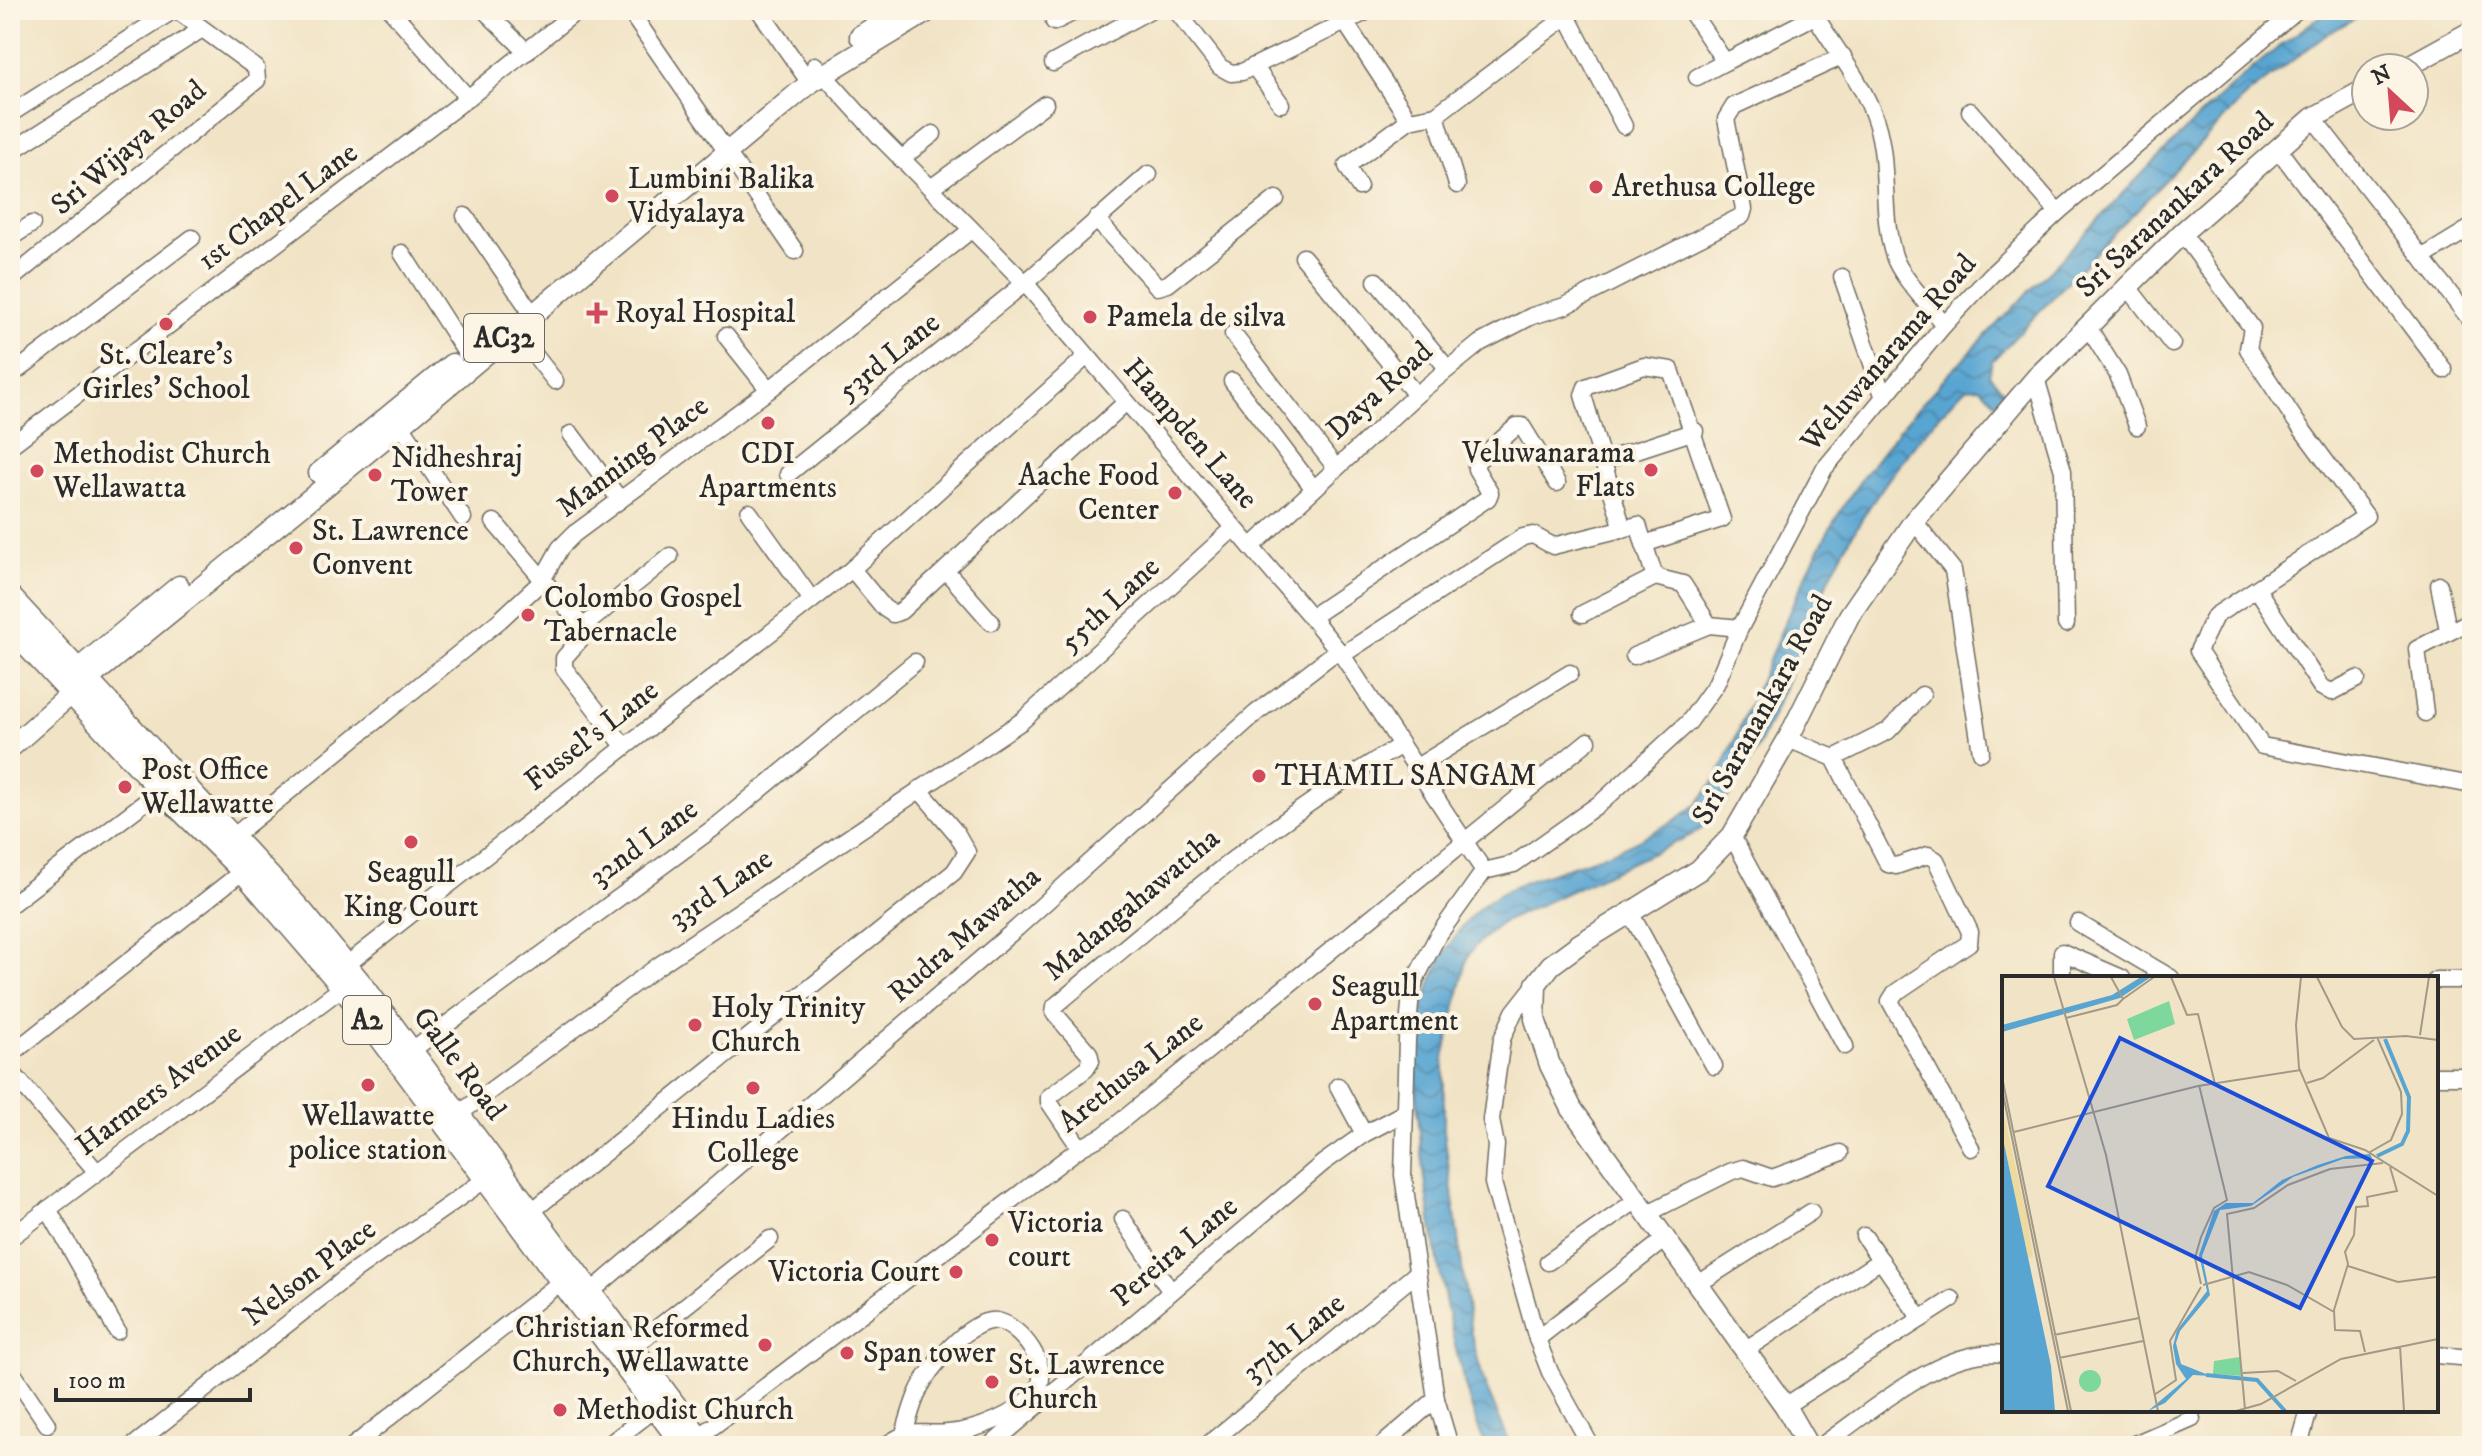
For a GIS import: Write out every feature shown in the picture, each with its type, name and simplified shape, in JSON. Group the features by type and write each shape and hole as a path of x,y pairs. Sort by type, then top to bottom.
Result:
{"highway":[{"name":"Galle Road","path":"10,597 161,790 344,977"},
{"name":"Galle Road","path":"10,627 75,682 234,836 288,895 344,977 405,1055 459,1114 592,1291 696,1443"},
{"name":"Galle Road","path":"405,1055 486,1179 656,1408 696,1443"}],"main road":[{"name":"AC32","path":"75,682 466,353 528,310 812,74 901,10"},
{"name":"AC32","path":"812,74 930,10"},
{"path":"2430,54 2472,31"},
{"name":"Sri Saranankara Road","path":"1536,984 1551,965 1578,945 1699,870 1732,836 1788,739 1849,616 1914,521 2036,378 2182,233 2313,118 2350,98"},
{"name":"AC32","path":"75,682 401,425 515,330 528,310"},
{"path":"10,748 75,682"},
{"path":"1536,984 1535,1019 1550,1065 1572,1109 1785,1406 1808,1446"}],"street":[{"path":"10,114 175,10 202,29 10,152"},
{"path":"391,10 468,98"},
{"path":"484,10 527,52"},
{"name":"1st Chapel Lane","path":"10,446 468,98 578,10"},
{"path":"629,10 795,251"},
{"name":"Hampden Lane","path":"759,10 812,74 1025,283 1311,617 1340,653 1484,871"},
{"path":"1054,22 1078,10"},
{"path":"1053,63 1150,10"},
{"path":"1176,10 1220,67 1231,73 1254,66 1370,10"},
{"path":"1690,10 1725,62"},
{"name":"Weluwanarama Road","path":"1484,871 1514,864 1603,801 1689,722 1716,684 1740,628 1824,469 1944,325 1991,275 2058,212 2297,10"},
{"path":"1359,187 1347,166 1409,120 1436,115 1567,13 1624,126"},
{"path":"1697,77 1814,13 1843,56 1875,120 1883,150 1882,181 1894,258 1944,325"},
{"path":"1345,22 1409,120"},
{"name":"Sri Wijaya Road","path":"10,280 257,80 256,68 240,53 202,29"},
{"name":"Daya Road","path":"1251,547 1416,395 1480,343 1532,316 1565,306 1742,216 1744,209 1726,119 1734,106 1843,56"},
{"path":"1254,66 1281,104"},
{"path":"931,188 1045,104"},
{"path":"1970,111 2058,212"},
{"path":"1436,115 1457,185"},
{"path":"2313,118 2472,322"},
{"path":"901,159 933,134"},
{"path":"2278,149 2444,370"},
{"name":"53rd Lane","path":"788,474 1025,283 1149,174"},
{"path":"1096,219 1158,287 1168,284 1276,199"},
{"path":"465,216 528,310"},
{"path":"10,238 32,224"},
{"path":"2423,257 2472,227"},
{"name":"Manning Place","path":"234,836 541,582 560,548 769,390 971,230"},
{"path":"2182,233 2252,328 2248,349 2366,516 2215,616 2198,651 2262,746 2472,785"},
{"path":"10,376 192,238"},
{"path":"402,253 466,353"},
{"path":"1303,257 1416,395"},
{"path":"1842,277 1884,398"},
{"path":"1376,281 1447,368"},
{"path":"2128,287 2172,344"},
{"path":"2088,327 2118,375 2137,426"},
{"path":"515,330 555,381"},
{"path":"1233,334 1336,468"},
{"path":"726,336 769,390"},
{"name":"Fussel's Lane","path":"344,977 624,746 852,569 1087,356"},
{"path":"1644,544 1722,519 1695,431 1671,370 1644,366 1586,387 1583,395 1623,529 1638,525 1644,544 1655,577"},
{"path":"2036,378 2063,471 2066,624"},
{"path":"1232,381 1314,489"},
{"path":"852,569 884,608 893,614 947,572 1125,403"},
{"path":"401,425 463,518"},
{"path":"1311,617 1488,498 1490,493 1476,469 1476,462 1517,426 1522,426 1557,483"},
{"path":"1603,461 1695,431"},
{"path":"571,434 620,500"},
{"path":"749,512 812,600"},
{"path":"1914,521 1953,570 1981,752"},
{"path":"494,522 541,582 583,627 585,634 564,658 564,668 624,746"},
{"name":"55th Lane","path":"1022,721 1234,528"},
{"name":"Rudra Mawatha","path":"592,1291 1017,928 1256,713 1340,653 1523,537 1533,535 1553,546 1623,529"},
{"path":"583,627 670,556"},
{"path":"947,572 991,622"},
{"path":"1582,614 1655,577 1683,584 1709,625"},
{"path":"2439,585 2448,630"},
{"path":"2257,589 2321,687 2332,692 2357,679"},
{"path":"2425,713 2417,649 2472,620"},
{"path":"1634,656 1709,625 1740,628"},
{"name":"32nd Lane","path":"405,1055 719,824 915,662"},
{"path":"1415,768 1570,673"},
{"path":"1834,758 1888,731 1922,695"},
{"name":"33rd Lane","path":"459,1114 658,966 1022,721"},
{"path":"1788,739 1834,758 1888,864 1896,866 1928,855 1936,860 1970,932 1969,943 1895,993 1890,1001 1971,1148"},
{"name":"Arethusa Lane","path":"696,1443 1080,1148 1116,1125 1462,840 1588,741"},
{"name":"Madangahawattha","path":"1080,1148 1049,1102 1049,1097 1086,1069 1091,1061 1089,1053 1054,1013 1055,1006 1246,847 1328,787 1400,746"},
{"path":"532,1211 954,872 967,852 957,834 919,789"},
{"path":"10,905 161,790"},
{"path":"1732,836 1845,1046"},
{"path":"10,1055 243,871"},
{"path":"1450,1446 1436,1399 1403,1175 1411,993 1437,937 1484,871"},
{"path":"1631,914 1714,1066"},
{"path":"2078,923 2168,976"},
{"path":"2062,976 2062,952 2117,976"},
{"name":"Harmers Avenue","path":"10,1238 344,977"},
{"path":"2438,980 2472,980"},
{"path":"1536,984 1514,1012 1502,1039 1491,1120 1496,1145 1493,1183 1537,1339 1550,1372 1591,1446"},
{"path":"10,1070 97,1172"},
{"path":"2438,1076 2472,1076"},
{"path":"1338,1086 1364,1134"},
{"name":"Pereira Lane","path":"990,1446 1323,1163 1364,1134 1404,1113"},
{"path":"1548,1262 1643,1206 1730,1172 1743,1168 1772,1178 1840,1153"},
{"name":"Nelson Place","path":"133,1446 352,1273 486,1179"},
{"path":"48,1209 117,1331"},
{"path":"1698,1284 1811,1212"},
{"path":"1123,1219 1171,1292"},
{"path":"1864,1236 1921,1319"},
{"path":"632,1348 770,1239"},
{"path":"1537,1339 1665,1239"},
{"path":"1745,1350 1881,1260"},
{"name":"37th Lane","path":"1206,1446 1417,1273"},
{"path":"353,1446 562,1281"},
{"path":"1785,1406 1952,1299"},
{"path":"885,1446 904,1433 949,1433 988,1423 1012,1411 1037,1392 1041,1381 1036,1356 1020,1334 998,1321 987,1321 960,1338 941,1356 918,1389 904,1433"},
{"path":"1821,1446 1941,1365 1989,1352 2002,1354"},
{"path":"2438,1355 2472,1358"},
{"path":"10,1369 47,1424"},
{"path":"1381,1446 1436,1399"},
{"path":"607,1446 656,1408"},
{"path":"2299,1446 2308,1412"},
{"path":"2130,1446 2192,1419"}],"water":[{"path":"2330,10 2371,10 2330,32 2248,94 1992,361 1989,375 2006,394 1998,405 1980,387 1967,388 1904,458 1843,552 1757,749 1719,810 1696,833 1501,923 1474,947 1467,958 1444,1058 1444,1131 1471,1334 1484,1382 1511,1446 1486,1446 1458,1360 1445,1297 1432,1230 1417,1099 1416,1047 1421,1011 1440,961 1462,927 1486,903 1513,887 1614,851 1673,821 1700,800 1727,757 1793,604 1831,526 1892,439 1971,351 2185,131 2254,67"}],"place":[{"name":"Arethusa College","path":"1596,187"},
{"name":"Lumbini Balika Vidyalaya","path":"612,196"},
{"name":"Royal Hospital","path":"597,313"},
{"name":"Pamela de silva","path":"1090,317"},
{"name":"St. Cleare's Girles' School","path":"166,324"},
{"name":"CDI Apartments","path":"768,423"},
{"name":"Veluwanarama Flats","path":"1651,470"},
{"name":"Methodist Church Wellawatta","path":"37,471"},
{"name":"Nidheshraj Tower","path":"375,475"},
{"name":"Aache Food Center","path":"1175,493"},
{"name":"St. Lawrence Convent","path":"296,548"},
{"name":"Colombo Gospel Tabernacle","path":"528,615"},
{"name":"THAMIL SANGAM","path":"1259,776"},
{"name":"Post Office Wellawatte","path":"125,787"},
{"name":"Seagull King Court","path":"411,842"},
{"name":"Seagull Apartment","path":"1315,1004"},
{"name":"Holy Trinity Church","path":"695,1025"},
{"name":"Wellawatte police station","path":"368,1085"},
{"name":"Hindu Ladies College","path":"753,1088"},
{"name":"Victoria court","path":"992,1240"},
{"name":"Victoria Court","path":"956,1272"},
{"name":"Christian Reformed Church, Wellawatte","path":"765,1345"},
{"name":"Span tower","path":"847,1353"},
{"name":"St. Lawrence Church","path":"992,1382"},
{"name":"Methodist Church","path":"560,1410"}]}
